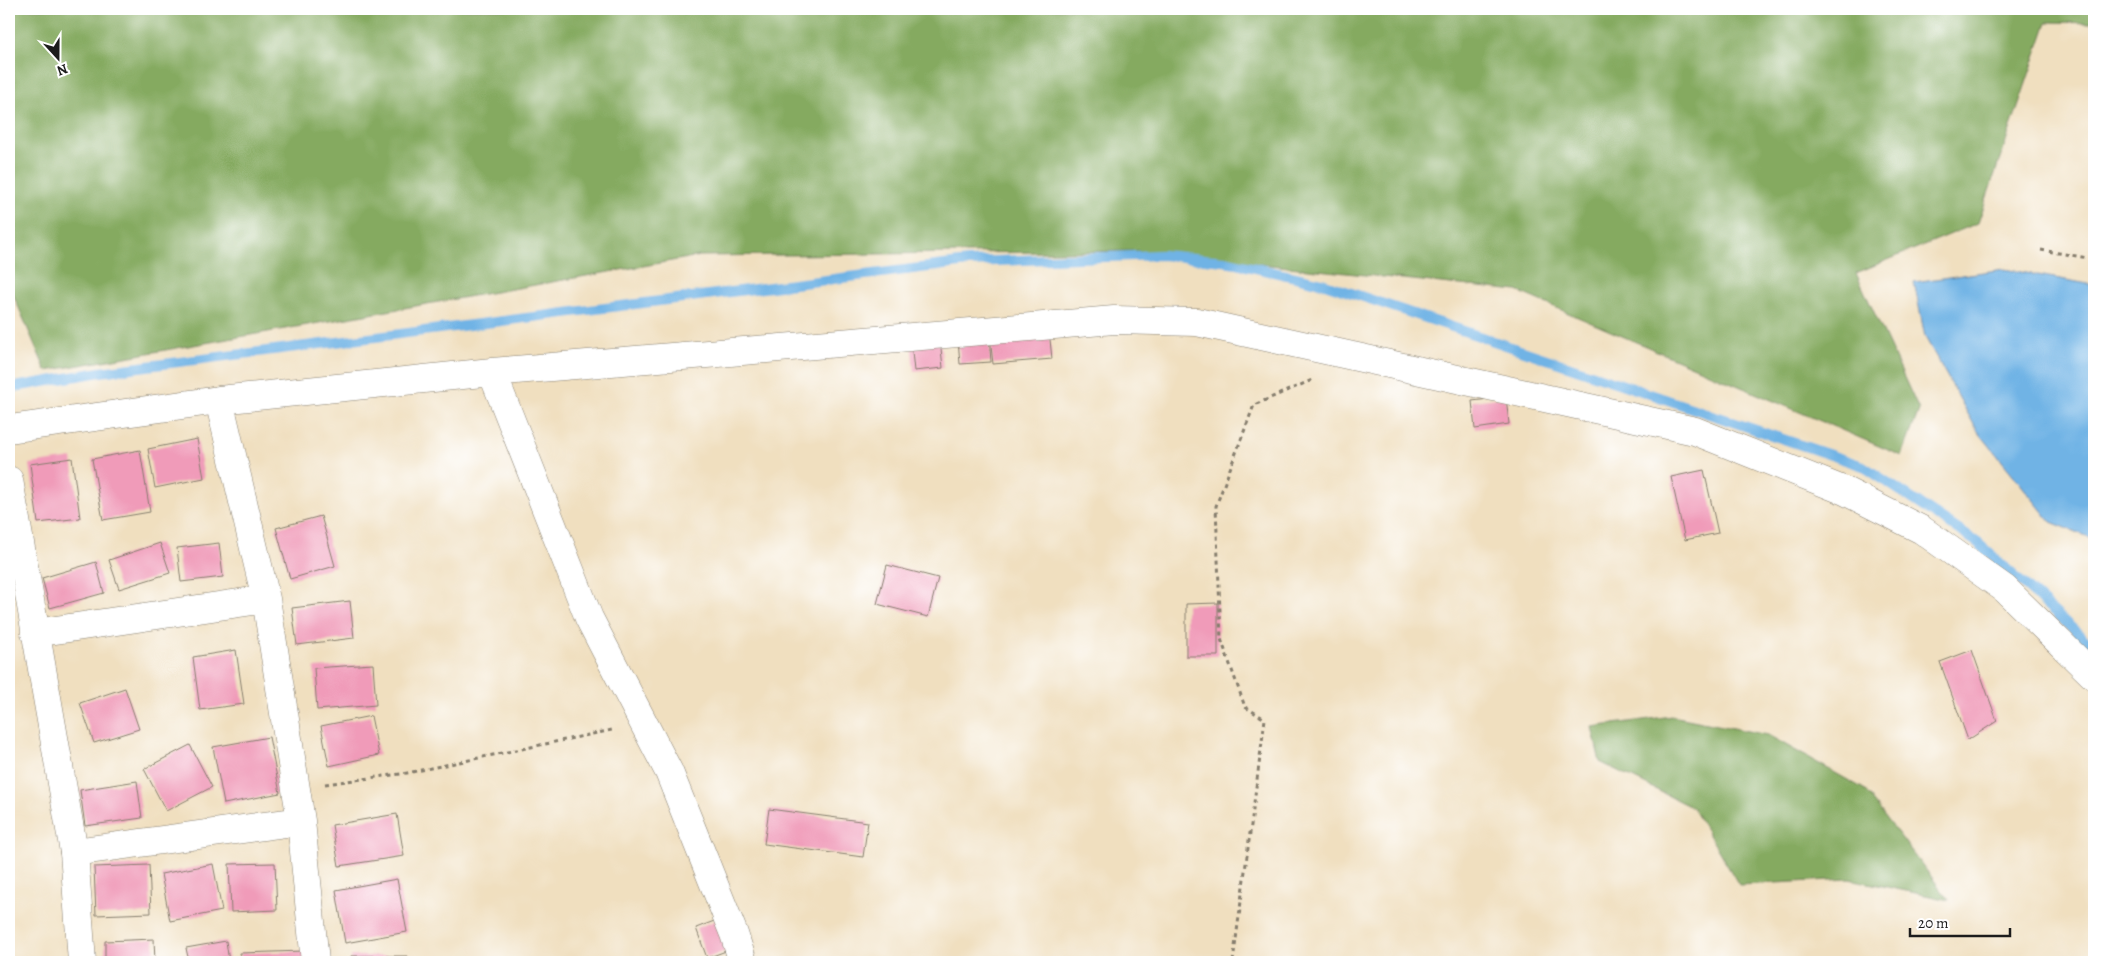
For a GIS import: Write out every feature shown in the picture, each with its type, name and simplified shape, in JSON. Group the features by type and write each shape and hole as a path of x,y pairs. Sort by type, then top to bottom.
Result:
{"street":[{"path":"9,429 219,400 492,372 1114,320 1197,322 1695,431 1722,441 1845,491 1922,530 2005,589 2094,676"},
{"path":"492,372 589,618 669,772 743,962"},
{"path":"219,400 266,599 301,821 315,962"},
{"path":"9,480 74,852 82,962"},
{"path":"35,633 266,599"},
{"path":"74,852 301,821"}],"path":[{"path":"2041,250 2094,259"},
{"path":"1234,962 1265,719 1245,707 1221,639 1216,506 1254,405 1316,378"},
{"path":"296,788 407,773 644,723"}],"green space":[{"path":"9,9 2094,9 2094,23 2047,22 1978,223 1856,273 1919,410 1902,456 1517,291 1137,251 700,256 46,371 9,285"},
{"path":"1672,716 1768,735 1864,789 1949,900 1849,879 1739,885 1693,808 1600,762 1592,727"}],"water":[{"path":"2004,269 2094,285 2094,539 2051,522 1977,430 1925,337 1914,282"}],"building":[{"path":"1049,330 1052,359 993,364 990,336"},
{"path":"989,336 991,362 960,364 958,339"},
{"path":"940,339 943,368 914,371 911,342"},
{"path":"1506,397 1509,424 1475,429 1472,401"},
{"path":"197,439 204,478 155,488 148,449"},
{"path":"140,450 150,512 103,520 92,459"},
{"path":"72,458 80,518 38,523 30,464"},
{"path":"1704,470 1718,533 1685,540 1671,477"},
{"path":"321,516 335,566 290,579 276,528"},
{"path":"160,543 170,573 119,589 109,560"},
{"path":"219,543 223,577 181,582 177,548"},
{"path":"96,562 104,593 50,608 42,578"},
{"path":"887,565 938,578 928,617 877,604"},
{"path":"350,601 354,638 297,645 292,608"},
{"path":"1218,603 1218,656 1186,656 1186,604"},
{"path":"236,650 244,704 200,710 193,657"},
{"path":"1972,650 1997,721 1968,740 1940,662"},
{"path":"373,664 376,705 317,710 314,668"},
{"path":"125,688 139,729 94,743 80,703"},
{"path":"371,716 379,755 329,766 321,726"},
{"path":"269,737 280,793 224,804 213,747"},
{"path":"190,745 212,787 166,811 144,769"},
{"path":"137,781 142,818 85,826 80,790"},
{"path":"769,809 868,822 863,857 764,844"},
{"path":"397,814 404,856 339,866 332,825"},
{"path":"275,863 277,910 231,912 229,864"},
{"path":"213,864 222,911 170,921 161,874"},
{"path":"149,865 151,913 96,915 94,867"},
{"path":"397,879 407,932 345,943 336,890"},
{"path":"722,918 734,948 707,958 696,928"},
{"path":"154,939 155,962 105,962 105,941"},
{"path":"226,941 229,962 189,962 186,948"},
{"path":"304,951 305,962 241,962 240,953"},
{"path":"351,956 408,956 408,962 350,962"}],"waterway":[{"path":"9,388 100,372 968,262 1162,255 1224,261 1322,283 1863,466 1978,543 2094,648"}]}
